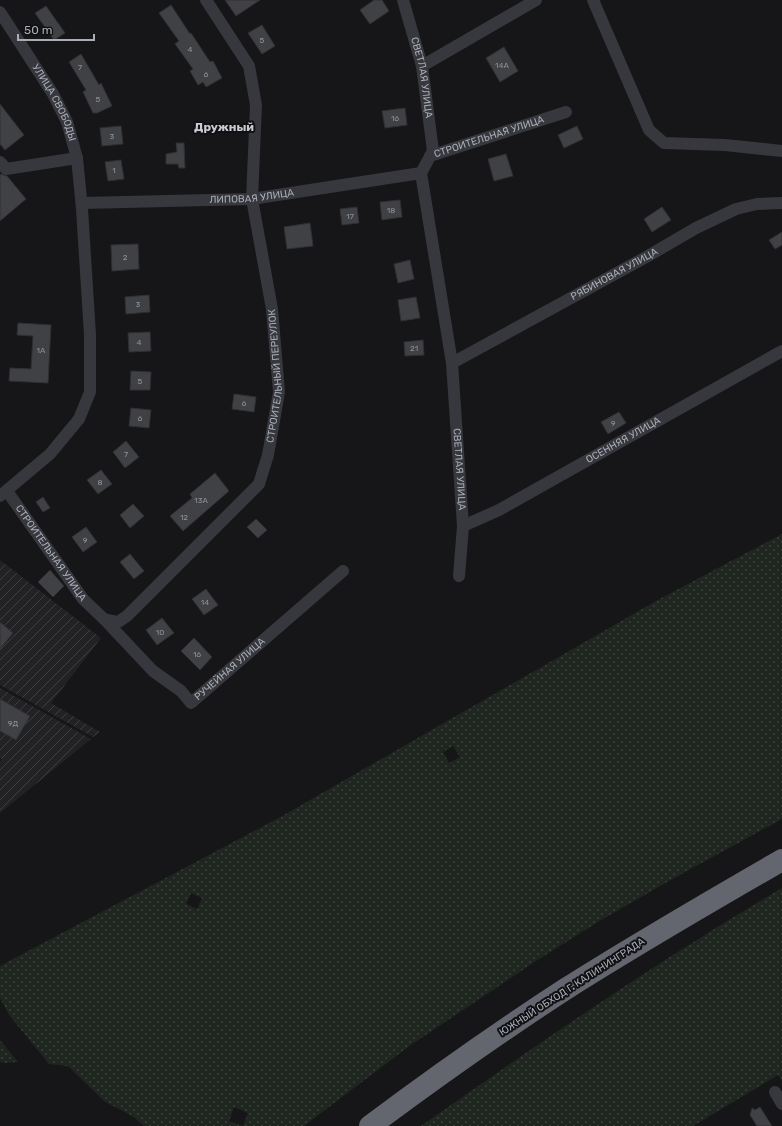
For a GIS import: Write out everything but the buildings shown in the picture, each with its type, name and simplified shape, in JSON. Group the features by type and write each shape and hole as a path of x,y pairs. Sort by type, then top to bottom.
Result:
{"highway":[{"name":"ЮЖНЫЙ ОБХОД Г. КАЛИНИНГРАДА","path":"370,1126 513,1024 558,994 674,922 782,860"}],"street":[{"name":"СТРОИТЕЛЬНЫЙ ПЕРЕУЛОК","path":"104,619 118,622 127,616 259,484 268,455 279,392 272,309 252,199 256,105 249,66 206,0"},
{"name":"СВЕТЛАЯ УЛИЦА","path":"403,0 422,66 433,151 430,156"},
{"path":"422,66 536,0"},
{"path":"593,0 649,130 664,143 725,145 782,151"},
{"name":"УЛИЦА СВОБОДЫ","path":"0,12 53,94 67,122 77,158 82,203"},
{"name":"СТРОИТЕЛЬНАЯ УЛИЦА","path":"421,173 430,156 566,112"},
{"path":"0,162 6,169 77,158"},
{"name":"ЛИПОВАЯ УЛИЦА","path":"82,203 252,199 421,173"},
{"name":"СВЕТЛАЯ УЛИЦА","path":"421,173 452,363 463,526 459,576"},
{"name":"СТРОИТЕЛЬНАЯ УЛИЦА","path":"82,203 90,334 90,392 80,419 50,454 3,494 83,599 104,619"},
{"name":"РЯБИНОВАЯ УЛИЦА","path":"452,363 634,264 696,228 736,209 757,204 782,203"},
{"name":"ОСЕННЯЯ УЛИЦА","path":"463,526 499,510 782,351"},
{"name":"РУЧЕЙНАЯ УЛИЦА","path":"104,619 153,672 181,691 191,703 343,571"},
{"path":"775,1092 782,1104"}],"shaded area":[{"path":"782,534 782,819 601,920 536,961 408,1047 304,1126 243,1126 144,1126 134,1117 104,1101 67,1066 49,1064 9,1015 0,998 0,966 284,815 656,601","holes":["453,746 460,757 449,763 443,752","191,893 202,898 197,909 186,904","234,1107 248,1113 243,1126 229,1121"]},
{"path":"0,560 101,638 51,703 100,732 93,737 0,685"},
{"path":"0,688 91,739 0,813 0,762 2,759 0,758"},
{"path":"782,888 782,1081 778,1075 693,1126 421,1126 599,1003 690,944"},
{"path":"0,1040 18,1062 0,1062"}],"district":[{"name":"Дружный","path":"224,127"}]}
